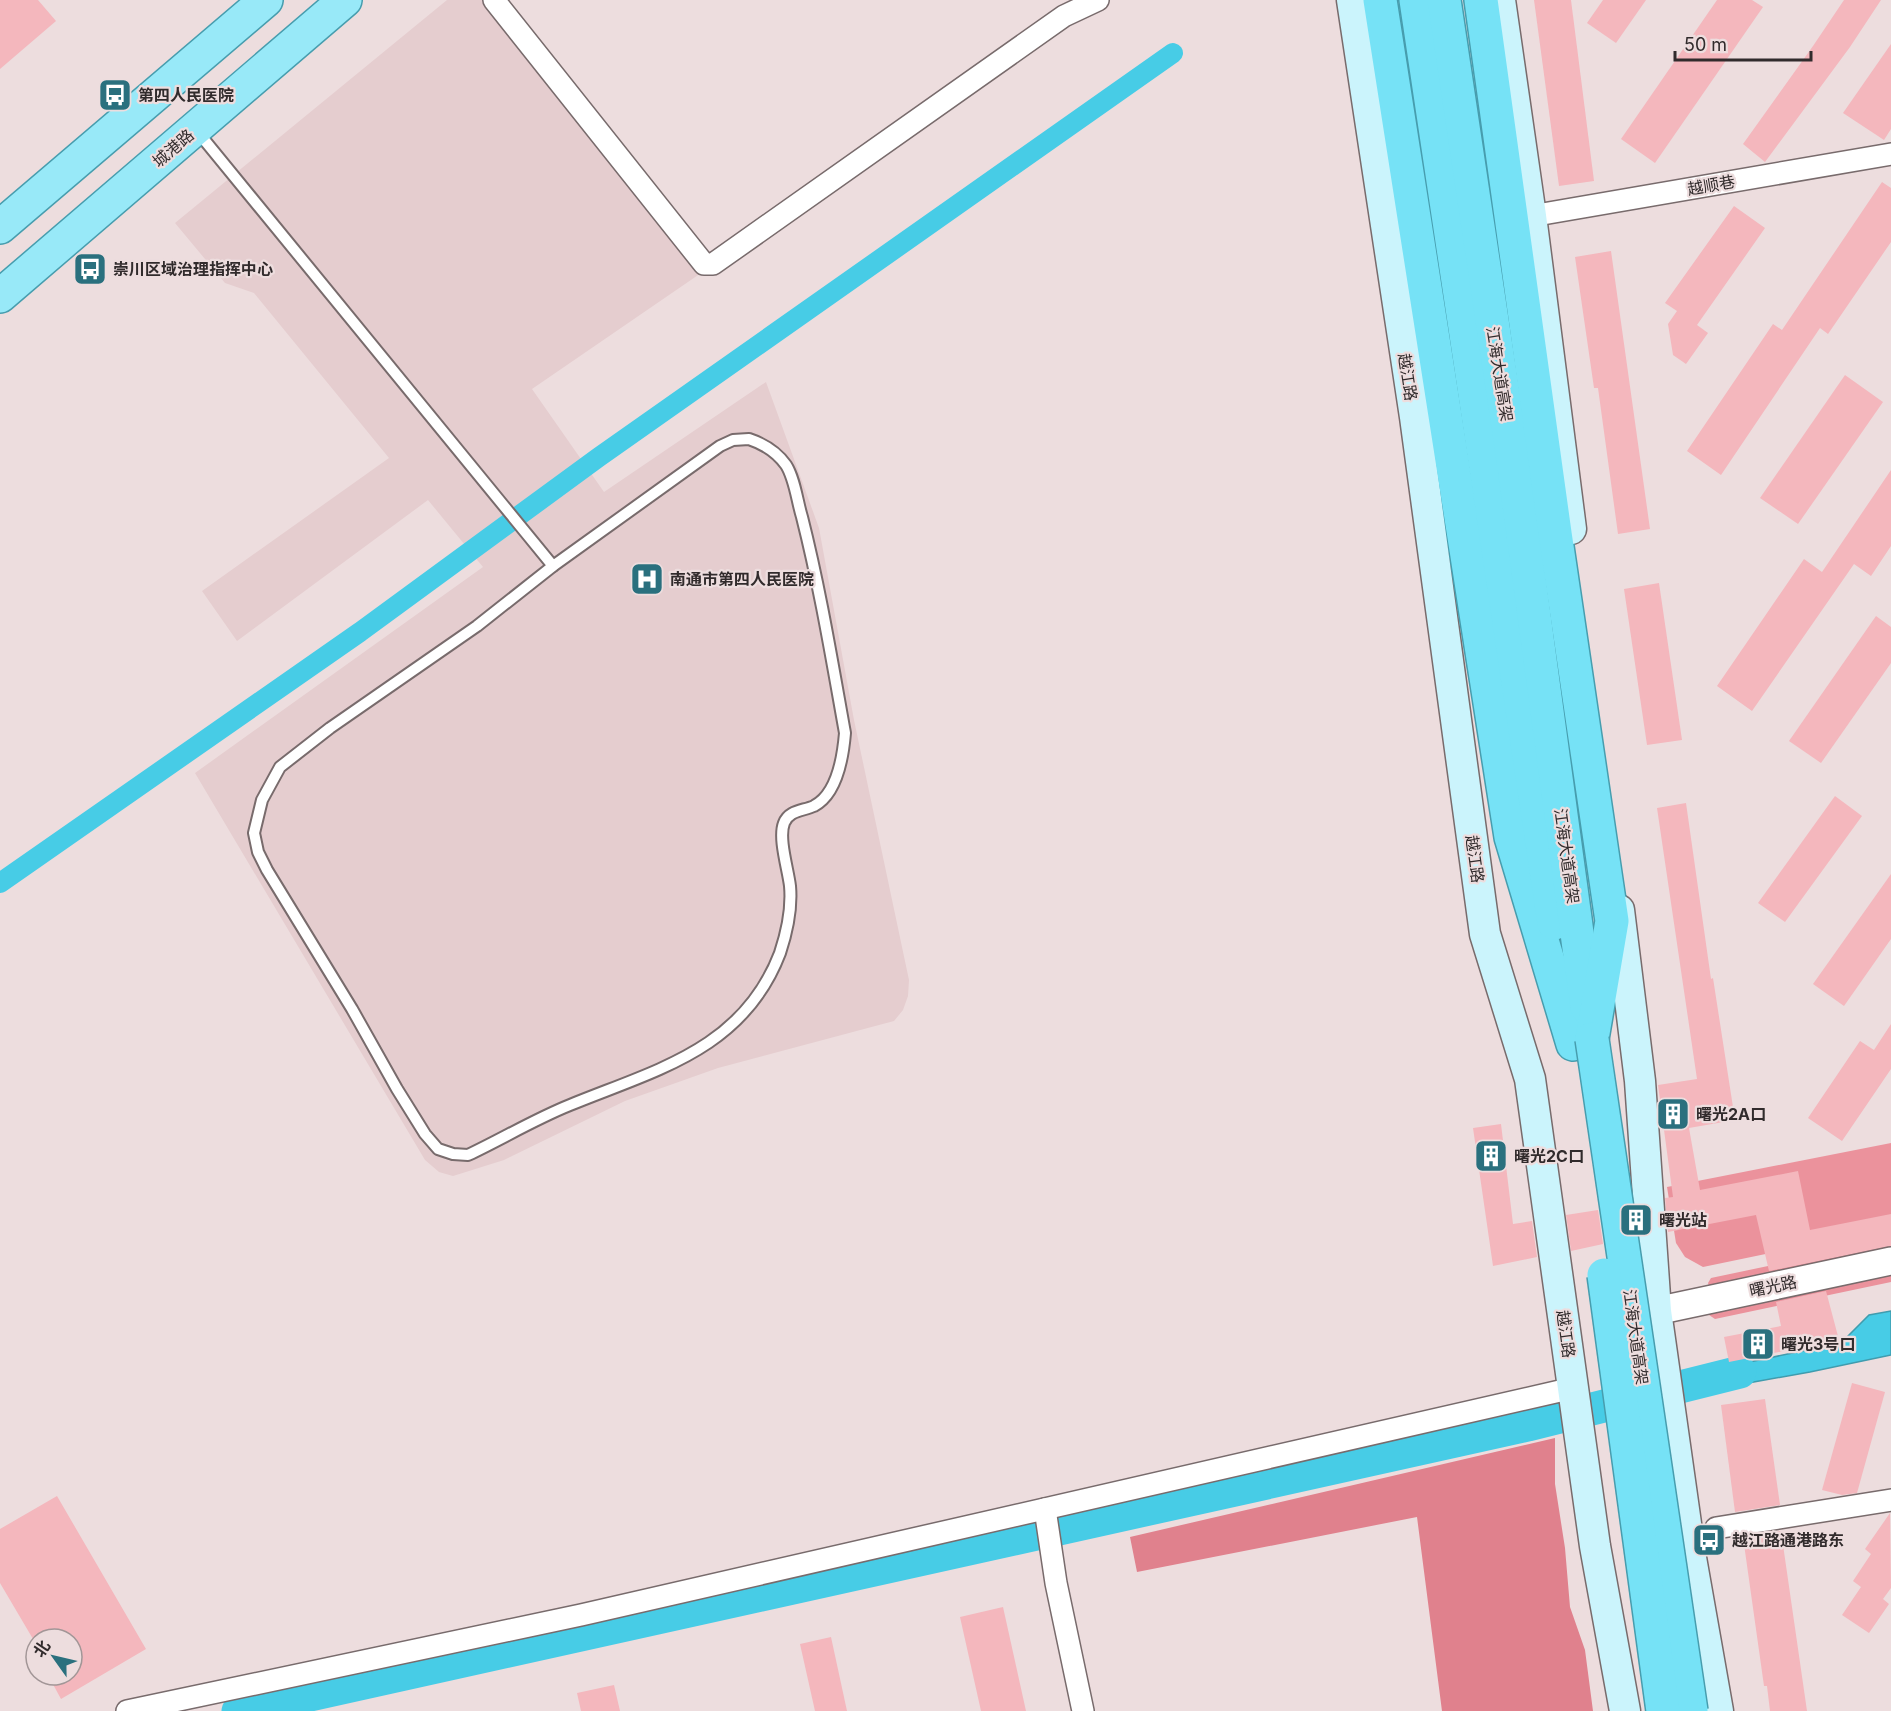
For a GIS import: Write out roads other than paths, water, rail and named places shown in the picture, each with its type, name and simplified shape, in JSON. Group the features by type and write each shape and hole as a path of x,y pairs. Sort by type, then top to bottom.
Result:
{"highway":[{"path":"1380,0 1511,837 1582,1041"},
{"name":"江海大道高架","path":"1416,0 1691,1711"},
{"name":"江海大道高架","path":"1444,0 1513,460 1663,1711"},
{"path":"1481,0 1612,921 1582,1041"}],"main road":[{"path":"0,227 266,0"},
{"name":"城港路","path":"0,296 345,0"},
{"name":"越江路","path":"1352,0 1414,417 1485,934 1530,1079 1595,1546 1625,1711"},
{"path":"1500,0 1531,216 1640,1081 1656,1311 1690,1552 1718,1711"}],"street":[{"path":"494,0 704,264 713,264 1064,16 1098,0"},
{"name":"越顺巷","path":"1531,216 1891,154"},
{"name":"曙光路","path":"1656,1311 1891,1261"},
{"path":"127,1711 581,1615 1573,1388"},
{"path":"1716,1528 1891,1500"},
{"path":"1045,1509 1056,1583 1083,1711"}],"lane":[{"path":"195,128 553,566"},
{"path":"749,439 764,444 787,466 792,480 807,538 832,665 845,733 844,750 835,779 827,794 815,805 791,813 784,823 782,835 790,889 789,918 779,953 763,986 742,1013 719,1036 673,1064 567,1106 468,1155 453,1154 438,1149 425,1134 397,1089 352,1009 267,870 258,852 254,833 262,800 270,783 280,767 294,754 477,626 553,566 720,446 733,441 749,439"}],"water":[{"path":"1891,1311 1891,1355 1698,1392 1696,1373 1841,1343 1869,1315"}],"waterway":[{"path":"0,883 360,632 599,457 1173,53"},
{"path":"238,1711 1528,1425 1740,1372"}],"place":[{"name":"第四人民医院","path":"115,95"},
{"name":"崇川区域治理指挥中心","path":"90,269"},
{"name":"南通市第四人民医院","path":"647,579"},
{"name":"曙光2A口","path":"1673,1114"},
{"name":"曙光2C口","path":"1491,1156"},
{"name":"曙光站","path":"1636,1220"},
{"name":"曙光3号口","path":"1758,1344"},
{"name":"越江路通港路东","path":"1709,1540"}]}
